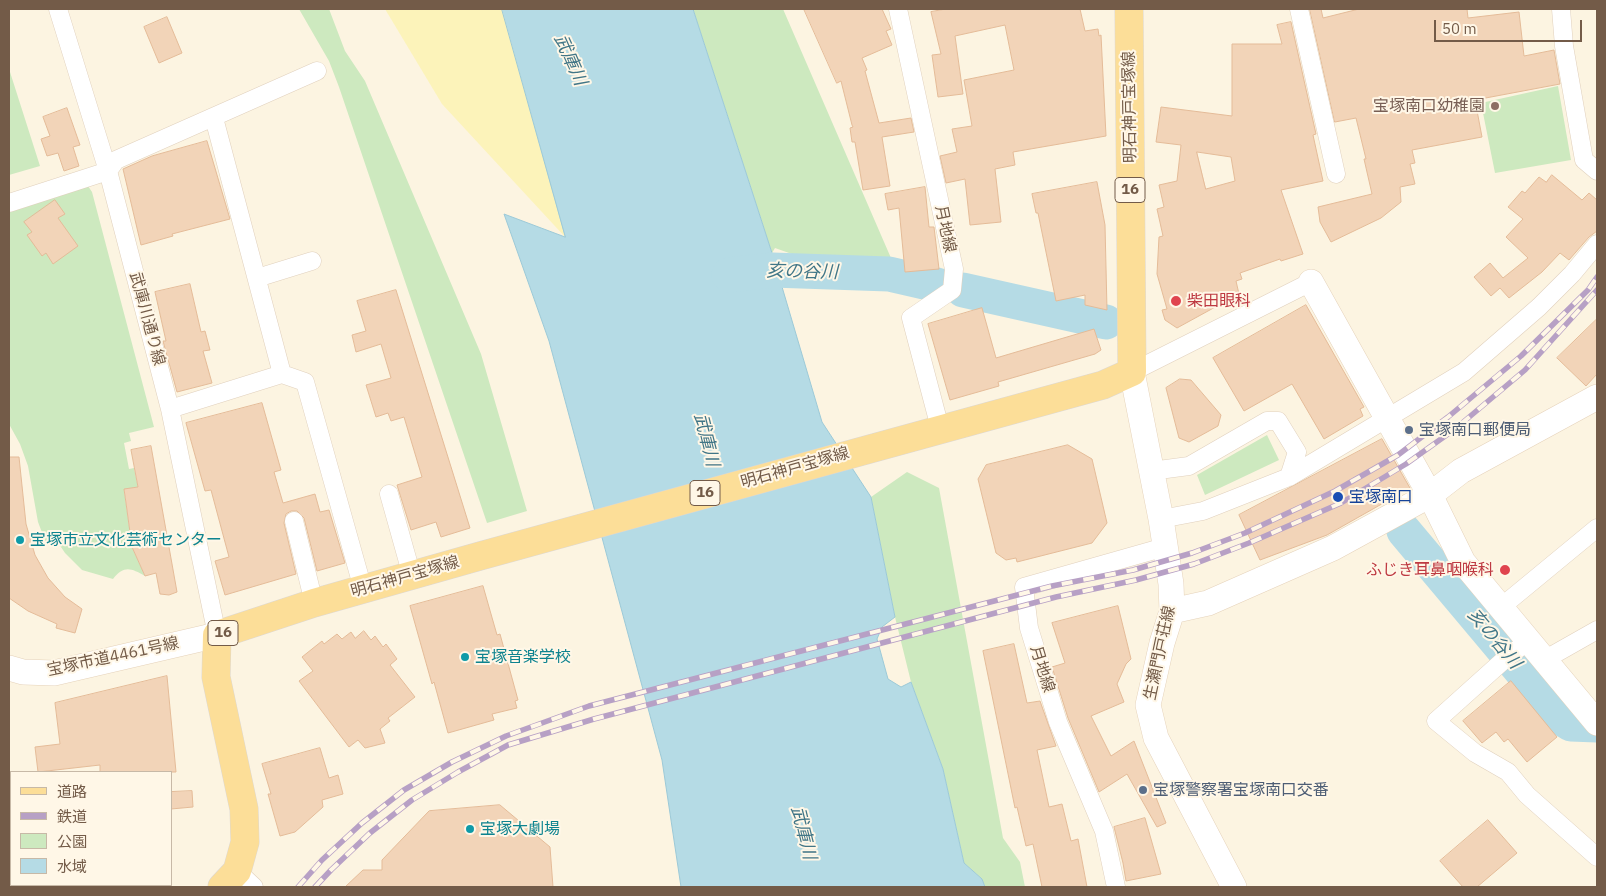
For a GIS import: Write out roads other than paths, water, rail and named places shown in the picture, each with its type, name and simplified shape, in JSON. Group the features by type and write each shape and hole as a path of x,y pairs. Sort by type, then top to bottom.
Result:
{"main road":[{"name":"明石神戸宝塚線","path":"217,635 363,589 1103,385 1132,372 1129,9"},
{"name":"16","path":"217,635 216,677 244,809 245,842 238,882"}],"street":[{"name":"武庫川通り線","path":"58,9 108,171 170,409 217,635"},
{"name":"月地線","path":"898,9 954,269 952,290 911,318 935,430"},
{"path":"1299,9 1336,174"},
{"path":"1561,9 1564,46 1584,160 1597,171"},
{"path":"9,203 108,171 116,160 318,71"},
{"path":"214,118 282,374"},
{"path":"1161,519 1204,511 1289,477 1464,372 1539,307 1572,274 1597,244"},
{"path":"256,278 312,261"},
{"path":"1132,372 1311,282 1430,495 1463,562 1500,608 1517,650 1544,660 1597,723"},
{"name":"生瀬門戸荘線","path":"1132,372 1161,519 1171,584 1172,611 1162,643 1148,705 1156,738 1234,887"},
{"path":"170,409 282,374 305,382 363,589"},
{"path":"1172,611 1208,603 1333,548 1430,495 1461,471 1597,398"},
{"path":"1151,471 1189,466 1267,421 1278,421 1297,452 1289,477"},
{"path":"389,494 412,576"},
{"path":"294,520 314,603"},
{"path":"1500,608 1597,528"},
{"name":"月地線","path":"1116,887 1104,831 1055,713 1029,628 1024,587 1165,547"},
{"path":"1544,660 1597,630"},
{"name":"宝塚市道4461号線","path":"9,668 23,672 54,673 217,635"},
{"path":"1517,650 1436,721 1476,753 1508,772 1527,795 1597,857"}],"water":[{"name":"武庫川","path":"502,9 693,9 772,253 822,422 871,497 895,617 882,627 877,639 888,679 901,687 911,682 943,769 964,863 982,879 985,887 681,887 662,760 549,341 504,214 565,237"}],"waterway":[{"name":"亥の谷川","path":"729,275 772,270 889,274 937,285"},
{"name":"亥の谷川","path":"963,290 1106,322"},
{"name":"亥の谷川","path":"1404,531 1561,718 1571,724 1597,725"}],"railway":[{"path":"298,887 322,860 362,823 404,790 452,762 506,736 589,706 1052,586 1133,570 1192,553 1245,533 1335,491 1398,455 1448,417 1521,356 1588,290 1597,277"},
{"path":"315,887 370,833 412,800 508,745 594,719 1056,597 1136,580 1194,564 1249,543 1341,503 1406,464 1455,429 1525,370 1597,290"}],"place":[{"name":"宝塚南口幼稚園","path":"1495,106"},
{"name":"柴田眼科","path":"1176,301"},
{"name":"宝塚南口郵便局","path":"1409,430"},
{"name":"宝塚南口","path":"1338,497"},
{"name":"宝塚市立文化芸術センター","path":"20,540"},
{"name":"ふじき耳鼻咽喉科","path":"1505,570"},
{"name":"宝塚音楽学校","path":"465,657"},
{"name":"宝塚警察署宝塚南口交番","path":"1143,790"},
{"name":"宝塚大劇場","path":"470,829"}]}
